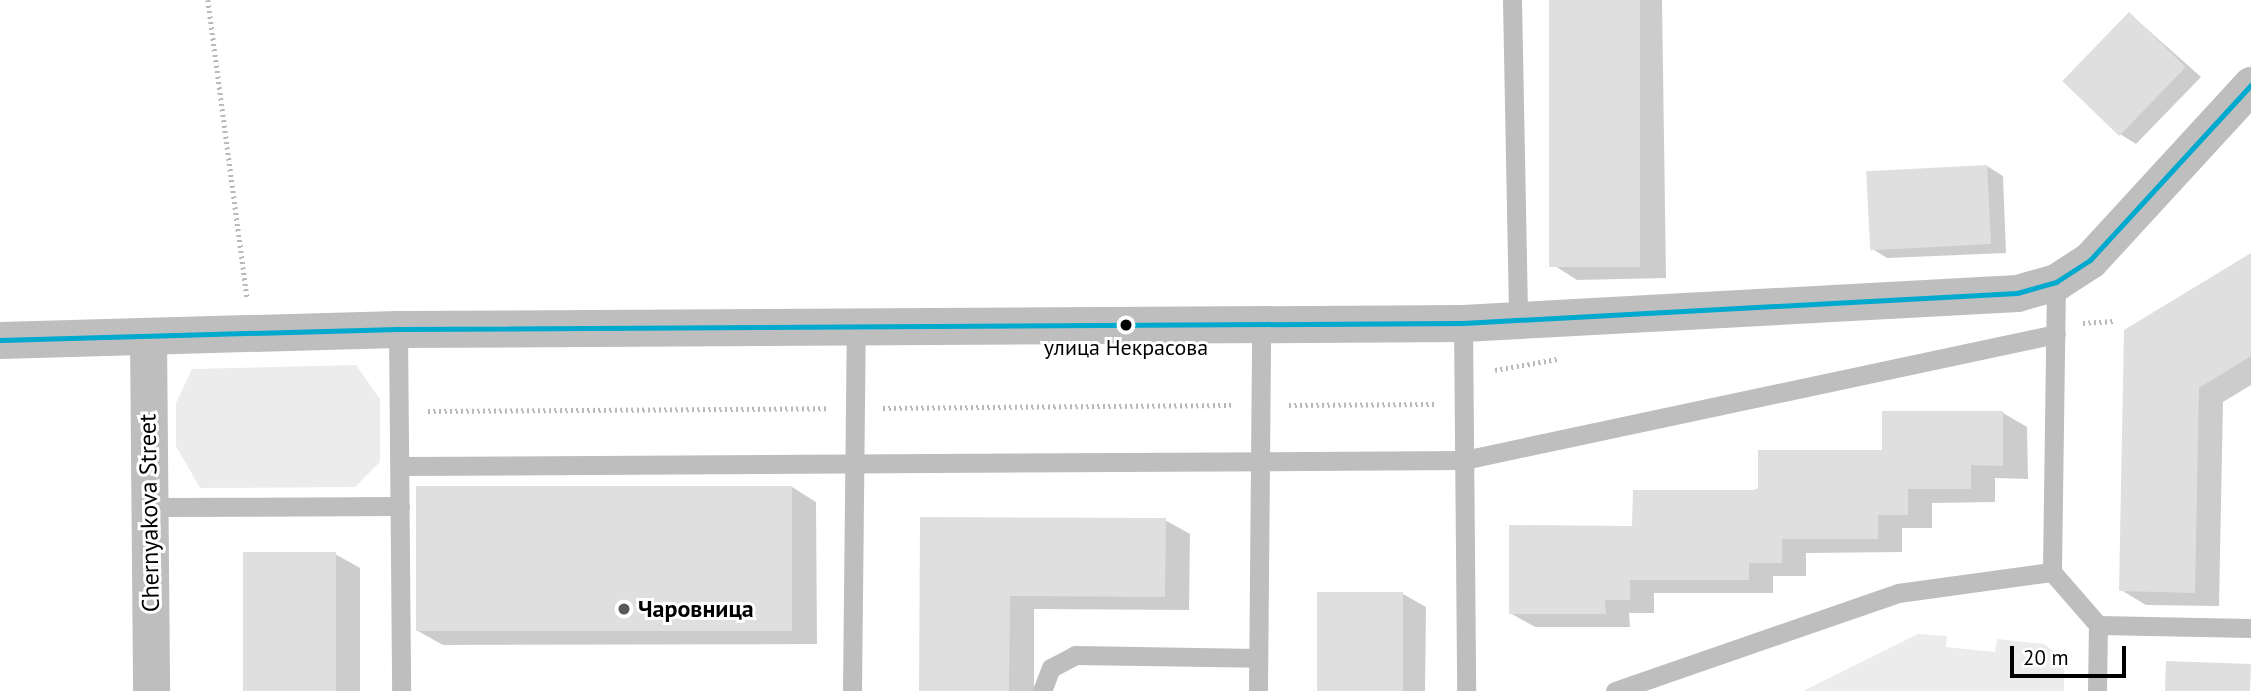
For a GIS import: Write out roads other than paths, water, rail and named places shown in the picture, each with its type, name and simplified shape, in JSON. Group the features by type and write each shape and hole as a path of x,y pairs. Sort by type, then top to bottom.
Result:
{"street":[{"path":"0,341 398,330 1463,323 2017,293 2056,282 2090,260 2251,85"},
{"name":"Chernyakova Street","path":"148,336 151,691"}],"lane":[{"path":"1512,0 1518,321"},
{"path":"2056,282 2052,572 2098,625 2097,691"},
{"path":"1463,323 1466,691"},
{"path":"1258,691 1261,325"},
{"path":"852,691 856,328"},
{"path":"398,330 401,691"},
{"path":"400,466 1464,460 2056,334"},
{"path":"149,507 400,506"},
{"path":"1615,691 1898,593 2052,572"},
{"path":"2098,625 2251,628"},
{"path":"1042,691 1051,668 1075,655 1258,659"}],"place":[{"name":"улица Некрасова","path":"1126,325"},
{"name":"Чаровница","path":"624,609"}]}
